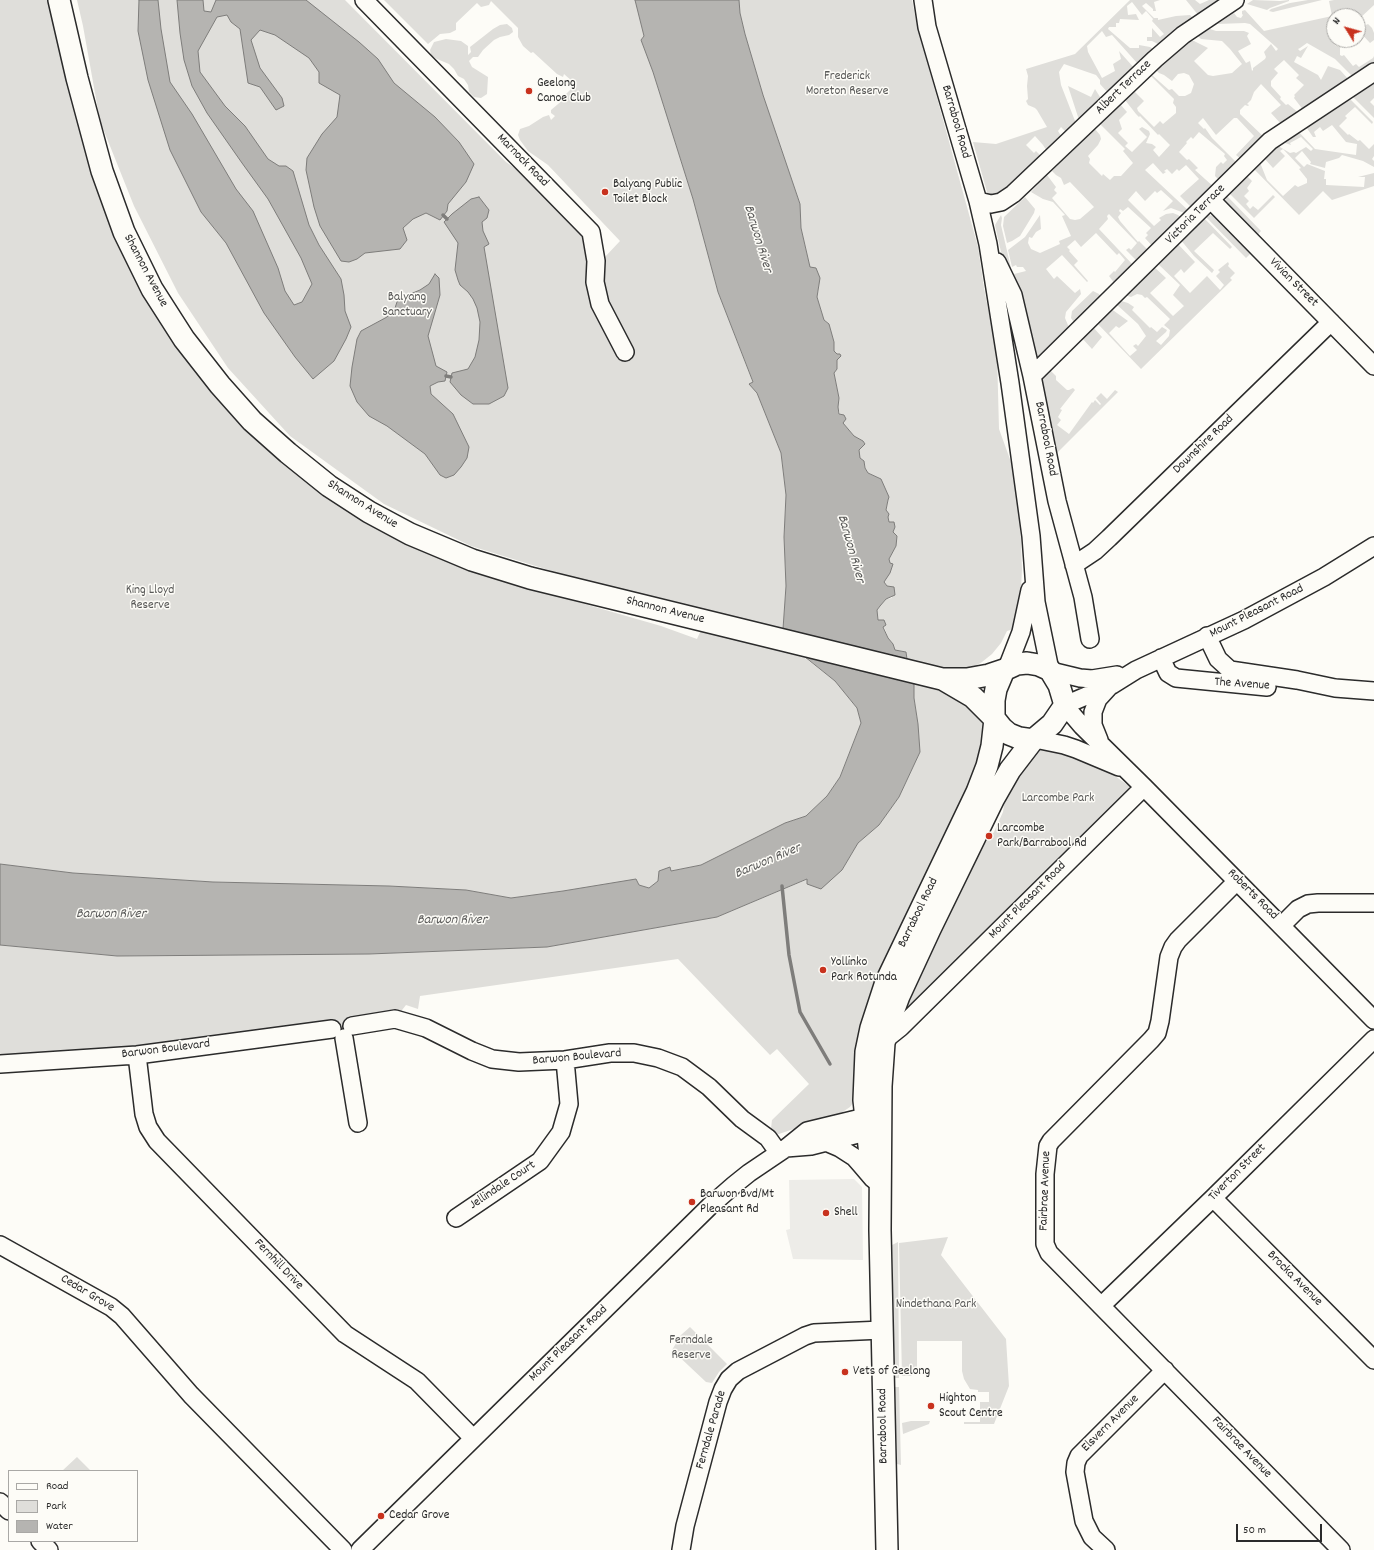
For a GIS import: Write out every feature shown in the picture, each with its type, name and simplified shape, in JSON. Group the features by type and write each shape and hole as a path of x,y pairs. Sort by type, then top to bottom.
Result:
{"main road":[{"name":"Shannon Avenue","path":"59,0 77,78 102,171 124,232 152,289 184,339 220,386 252,421 288,453 329,486 369,512 410,534 472,560 530,578 942,679 973,678 1005,669"},
{"path":"1027,663 1039,665 1051,670 1059,685 1065,705 1052,724 1034,740 1019,738 1009,734 994,718 996,689 1005,669 1027,663"},
{"name":"Shannon Avenue","path":"942,679 973,697 994,718"},
{"name":"Barrabool Road","path":"887,1550 880,1230 871,1124 864,1091 866,1052 870,1028 886,982 977,792 991,750 994,718"},
{"name":"Barrabool Road","path":"880,1230 873,1180 871,1124 888,1023 904,1009 930,929 998,791 1010,770 1034,740"}],"street":[{"name":"Marnock Road","path":"364,0 591,232 596,261 595,282 600,304 625,352"},
{"name":"Barrabool Road","path":"922,0 927,27 978,202 988,244 1011,390 1031,536 1036,602 1051,670"},
{"name":"Albert Terrace","path":"978,202 990,204 1001,202 1022,187 1155,59 1183,35 1235,0"},
{"name":"Victoria Terrace","path":"1032,376 1270,141 1374,72"},
{"name":"Albert Terrace","path":"983,222 992,218 1010,203 1022,187"},
{"name":"Vivian Street","path":"1211,200 1374,366"},
{"name":"Barrabool Road","path":"988,244 1002,275 1012,291 1032,376 1057,501 1083,597 1090,639"},
{"name":"Downshire Road","path":"1074,565 1109,538 1331,322"},
{"name":"Mount Pleasant Road","path":"1065,705 1112,685 1136,670 1244,620 1324,577 1374,546"},
{"name":"Barrabool Road","path":"1005,669 1016,647 1022,627 1033,569"},
{"name":"The Avenue","path":"1207,636 1218,659 1230,670 1297,680 1335,688"},
{"name":"The Avenue","path":"1161,658 1170,674 1179,679 1292,688 1335,688 1374,691"},
{"name":"Mount Pleasant Road","path":"1051,670 1080,678 1092,679 1136,670"},
{"path":"1103,746 1094,729 1093,712 1098,699 1112,685"},
{"name":"Roberts Road","path":"1065,705 1082,726 1129,771 1374,1020"},
{"name":"Roberts Road","path":"1034,740 1064,745 1129,771"},
{"name":"Mount Pleasant Road","path":"904,1009 1144,787"},
{"name":"Fairbrae Avenue","path":"1237,881 1178,940 1173,947 1169,957 1160,1021 1157,1032 1048,1146 1045,1244 1050,1252 1101,1306 1341,1550"},
{"path":"1281,926 1298,909 1308,904 1374,903"},
{"name":"Barwon Boulevard","path":"0,1064 137,1055 343,1031 395,1019 426,1028 472,1051 492,1059 519,1062 565,1060 610,1053 634,1054 658,1058 682,1067 709,1087 742,1119 768,1138 777,1154"},
{"path":"343,1031 358,1123"},
{"name":"Tiverton Street","path":"1101,1306 1374,1039"},
{"name":"Fernhill Drive","path":"137,1055 144,1114 148,1127 157,1141 345,1334 417,1381 473,1438"},
{"name":"Jellindale Court","path":"456,1218 540,1161 561,1132 569,1104 565,1060"},
{"name":"Mount Pleasant Road","path":"360,1550 710,1206 749,1173 807,1131 871,1124"},
{"path":"777,1154 826,1142 871,1124"},
{"path":"826,1142 840,1148 854,1157 862,1164 873,1180"},
{"name":"Brocka Avenue","path":"1213,1198 1371,1352"},
{"name":"Cedar Grove","path":"0,1245 111,1307 120,1315 191,1395 343,1550"},
{"name":"Ferndale Parade","path":"681,1550 685,1526 718,1402 723,1388 729,1379 738,1371 805,1336 814,1333 882,1330"},
{"name":"Elsvern Avenue","path":"1106,1550 1092,1537 1084,1521 1075,1472 1076,1463 1079,1456 1164,1370"},
{"path":"0,1502 8,1510"},
{"path":"30,1550 39,1542"},
{"path":"41,1542 49,1550"}],"shaded area":[{"name":"Shell","path":"854,1179 862,1187 863,1260 793,1259 786,1230 790,1229 789,1180"}],"green space":[{"name":"King Lloyd Reserve","path":"0,0 50,0 93,162 182,347 365,522 429,554 536,590 661,626 697,639 705,621 800,654 835,681 857,708 861,723 840,777 827,796 806,816 785,823 701,865 671,871 670,868 649,888 639,885 636,880 511,898 466,890 389,886 213,882 73,873 0,864"},
{"name":"Balyang Sanctuary","path":"77,0 345,0 506,162 519,171 586,237 604,258 620,241 548,165 528,151 518,135 520,129 529,126 543,117 549,115 551,120 555,116 551,113 551,110 564,99 565,95 571,89 573,82 564,74 563,77 557,74 533,52 531,53 523,46 518,37 518,28 491,1 489,5 481,7 477,3 456,23 456,30 450,33 440,34 428,44 384,0 635,0 644,36 641,40 653,72 693,199 718,292 753,383 750,385 757,393 781,453 786,495 784,537 786,586 783,629 666,599 597,585 471,546 384,504 290,436 228,368 178,293 134,206 100,121"},
{"name":"Frederick Moreton Reserve","path":"739,0 912,0 917,25 978,247 984,288 997,354 999,429 1015,473 1020,517 1022,569 1020,609 1014,629 1007,631 1001,643 992,654 972,668 951,671 907,659 906,652 895,650 885,629 878,620 877,610 886,599 892,598 884,582 892,564 890,563 889,559 896,546 893,532 894,522 889,522 886,510 888,500 881,479 868,473 865,468 864,461 860,458 859,450 865,444 863,441 854,436 843,423 840,414 838,407 839,398 834,373 837,369 838,358 834,351 834,342 829,324 824,320 817,297 819,287 810,267 801,228 800,204 763,95 745,34 740,13"},
{"path":"1130,0 1160,0 1154,2 1156,11 1153,11 1153,9 1146,3 1142,6 1154,18 1158,18 1158,20 1190,15 1195,20 1160,45 1152,41 1147,41 1147,37 1152,37 1152,28 1160,37 1164,34 1152,21 1153,19 1146,11 1142,15 1132,2 1127,6 1128,15 1136,14 1139,20 1120,19 1119,23 1116,23 1116,27 1109,27 1108,29 1130,48 1139,48 1139,45 1150,47 1155,50 1140,64 1137,63 1112,35 1106,37 1102,31 1087,46 1088,52 1102,78 1115,71 1113,64 1121,59 1119,51 1135,69 1109,94 1100,84 1100,80 1096,75 1064,64 1059,72 1061,85 1077,126 1067,133 1061,127 1058,131 1063,139 1048,153 1035,136 1026,145 1034,153 1036,151 1043,158 1005,195 993,197 989,195 973,142 996,144 1047,127 1037,110 1028,105 1026,101 1028,99 1028,76 1026,69 1075,54"},
{"path":"1186,0 1195,0 1200,4 1209,0 1222,0 1199,16"},
{"path":"1253,0 1289,1 1267,10 1247,4"},
{"path":"1308,0 1322,0 1273,12 1269,11 1290,3"},
{"path":"1374,0 1374,5 1366,12 1366,8 1330,8 1329,1"},
{"path":"1245,10 1264,31 1326,17 1326,48 1340,48 1340,55 1344,55 1353,66 1356,64 1359,67 1374,56 1374,65 1354,78 1335,59 1307,43 1298,49 1300,51 1308,46 1301,58 1297,56 1294,62 1318,75 1321,80 1328,66 1340,70 1350,81 1304,111 1294,98 1294,95 1304,85 1296,78 1299,75 1284,60 1274,69 1278,73 1271,81 1271,86 1286,105 1288,104 1300,114 1282,125 1271,113 1281,105 1261,84 1247,104 1249,105 1245,105 1240,110 1240,114 1265,138 1242,160 1236,155 1254,136 1237,118 1234,118 1216,135 1203,118 1198,123 1204,129 1205,128 1212,138 1238,164 1221,182 1215,176 1216,167 1221,162 1223,164 1227,160 1224,156 1225,154 1199,132 1193,139 1191,137 1186,142 1187,143 1179,152 1198,168 1195,170 1215,188 1193,209 1180,196 1199,179 1186,165 1179,171 1177,169 1172,174 1167,169 1163,174 1153,163 1145,170 1190,212 1187,214 1171,208 1163,211 1173,201 1161,190 1157,193 1155,191 1145,201 1136,191 1128,200 1154,226 1161,220 1159,218 1166,214 1173,213 1182,218 1154,248 1145,238 1148,235 1146,233 1151,228 1128,207 1123,211 1120,209 1119,211 1121,213 1118,217 1120,221 1138,242 1139,241 1150,252 1139,263 1126,250 1129,248 1131,250 1137,243 1109,214 1107,216 1108,219 1099,229 1134,266 1115,284 1109,276 1114,271 1115,272 1125,260 1119,253 1117,255 1096,233 1081,247 1075,240 1067,247 1078,261 1074,265 1088,281 1087,282 1062,255 1046,269 1054,279 1057,276 1075,293 1080,289 1081,294 1066,312 1065,318 1070,330 1044,355 1039,357 1034,355 1014,274 1026,271 1023,267 1017,267 1016,265 1012,267 1008,250 1025,237 1040,215 1041,229 1036,232 1032,238 1029,237 1028,243 1031,249 1040,253 1060,244 1059,241 1071,236 1062,216 1065,215 1053,202 1043,199 1031,192 1047,175 1056,187 1054,190 1057,193 1052,198 1070,219 1080,219 1094,207 1070,182 1064,185 1061,178 1052,171 1095,129 1100,135 1101,139 1098,145 1088,156 1090,159 1089,163 1102,176 1103,174 1110,180 1114,176 1121,176 1133,163 1123,151 1125,149 1100,124 1120,104 1127,112 1119,120 1122,129 1118,133 1128,143 1125,146 1132,152 1147,137 1139,129 1142,127 1149,131 1150,134 1146,143 1152,144 1156,147 1153,150 1159,157 1170,145 1140,116 1139,117 1136,114 1125,100 1134,91 1144,101 1137,108 1138,111 1154,127 1160,121 1163,124 1176,113 1176,107 1173,103 1174,99 1151,76 1152,75 1169,90 1172,89 1179,96 1185,96 1191,93 1194,84 1189,75 1184,73 1178,74 1172,81 1156,70 1170,57 1191,41 1194,41 1208,48 1194,61 1208,75 1213,76 1232,73 1242,64 1230,49 1222,41 1201,39 1198,36 1210,29 1216,31 1244,31 1249,33 1247,36 1251,44 1238,51 1246,63 1250,61 1252,71 1253,68 1265,59 1266,57 1264,52 1271,44 1276,51 1278,49 1250,24 1217,24 1234,13 1237,17 1241,18 1243,15 1242,11"},
{"path":"507,24 512,28 513,32 509,35 494,40 478,57 473,57 469,61 472,67 488,77 487,94 481,98 474,97 469,92 468,85 464,79 458,76 449,64 431,55 430,50 434,42 446,39 461,41 468,46 468,55 471,52 470,47 493,29 500,25"},
{"path":"1368,24 1374,33 1374,40 1370,43 1366,39 1366,25"},
{"path":"1374,79 1374,98 1370,102 1374,106 1374,118 1352,96"},
{"path":"1068,86 1091,97 1095,89 1100,97 1101,102 1080,123"},
{"path":"1351,100 1373,122 1372,124 1355,107 1345,116 1347,118 1339,126 1348,135 1349,134 1358,141 1360,140 1369,149 1374,144 1374,156 1372,159 1374,161 1374,167 1363,161 1342,155 1339,158 1326,162 1325,168 1310,164 1311,162 1302,151 1295,158 1304,167 1307,164 1325,171 1324,179 1326,179 1326,185 1364,187 1365,177 1358,177 1374,173 1374,186 1332,200 1323,191 1299,215 1252,167 1259,160 1267,180 1283,196 1295,185 1298,187 1307,183 1307,179 1299,169 1301,168 1283,149 1280,151 1285,156 1273,168 1264,158 1275,144 1290,153 1296,153 1306,147 1311,151 1313,149 1301,137 1290,143 1291,145 1282,142 1297,130 1315,149 1356,155 1357,144 1346,142 1332,125 1323,131 1320,127 1314,132 1316,137 1313,137 1304,124 1346,101"},
{"path":"1245,174 1252,181 1247,188 1249,191 1244,196 1249,201 1246,204 1250,209 1253,206 1258,210 1273,195 1275,197 1254,218 1228,192"},
{"path":"1227,196 1261,231 1255,238 1226,205 1225,201"},
{"path":"1025,197 1035,209 1034,213 1020,236 1007,243 1003,226 1004,217"},
{"path":"1001,215 1001,225 1011,268 1005,270 995,225"},
{"path":"1205,216 1216,216 1252,252 1246,258"},
{"path":"1203,217 1232,247 1230,249 1213,233 1194,251 1214,270 1212,273 1194,256 1180,239"},
{"path":"1176,242 1195,262 1184,273 1181,269 1174,276 1190,293 1207,276 1220,290 1224,285 1216,276 1220,272 1218,270 1228,262 1228,266 1235,273 1230,278 1232,280 1141,369 1096,322 1110,308 1128,321 1119,328 1116,326 1109,333 1130,356 1137,350 1133,346 1136,344 1138,346 1146,336 1138,324 1115,303 1118,300 1128,303 1134,307 1132,310 1150,328 1151,327 1157,332 1162,327 1167,330 1156,341 1161,345 1169,336 1170,330 1164,325 1170,319 1147,297 1145,298 1142,295 1137,294 1131,297 1125,295 1152,265 1166,278 1150,293 1173,316 1184,306 1173,295 1180,285 1156,262"},
{"path":"1093,291 1101,297 1076,325 1071,318 1072,311"},
{"path":"1092,326 1102,337 1092,349 1081,337"},
{"path":"1049,369 1056,376 1056,380 1067,390 1073,388 1075,390 1060,409 1062,410 1058,417 1061,420 1057,425 1069,434 1092,402 1093,403 1095,400 1100,405 1101,404 1096,398 1101,393 1107,399 1115,390 1118,392 1057,453 1057,461 1039,381"},
{"path":"942,679 994,718 856,1099 850,1107 841,1113 770,1137 772,1120 809,1084 777,1049 770,1055 678,959 420,996 418,1009 406,1005 395,1019 335,1035 0,1064 0,945 117,956 369,954 547,947 717,917 808,879 842,870 858,843 879,825 899,797 920,752 914,698 914,681"},
{"name":"Larcombe Park","path":"1051,749 1101,766 1129,786 1129,791 906,1012 904,1007 976,854 994,832 1003,812 1006,792 1039,750"},
{"name":"Nindethana Park","path":"948,1237 941,1255 1006,1339 1009,1386 994,1424 964,1424 964,1422 980,1422 980,1402 989,1402 989,1392 978,1392 978,1390 970,1389 964,1379 962,1371 962,1341 917,1341 917,1370 911,1376 902,1376 899,1243"},
{"path":"898,1242 899,1378 895,1378 892,1245"},
{"name":"Ferndale Reserve","path":"690,1327 727,1364 719,1372 712,1383 706,1382 672,1350 681,1335"},
{"path":"895,1387 899,1387 901,1465 897,1464"},
{"path":"911,1421 930,1421 929,1424 903,1434 902,1423"},
{"path":"77,1457 90,1470 63,1470"}],"water":[{"path":"139,0 158,0 161,29 170,82 192,114 236,189 253,211 278,268 285,291 294,305 302,302 312,284 301,258 268,199 207,113 192,86 184,60 177,0 203,0 204,11 211,12 216,0 306,0 378,59 394,83 435,117 459,142 474,164 466,182 448,204 447,211 440,220 426,213 413,219 403,228 407,240 400,249 365,253 357,259 349,262 341,261 320,226 314,207 306,170 307,158 322,134 337,117 340,95 319,83 319,72 309,58 275,35 260,30 251,40 260,68 282,98 284,106 276,110 260,87 248,83 240,29 231,22 227,15 217,17 198,51 200,72 225,106 245,126 268,159 279,166 286,166 293,171 309,225 319,245 341,279 345,311 351,327 334,361 313,379 295,357 264,313 226,243 201,212 170,150 148,80 138,31"},
{"name":"Barwon River","path":"635,0 739,0 740,13 745,34 763,95 800,204 801,228 810,267 816,268 820,278 817,297 824,320 829,324 834,342 834,351 841,356 837,360 837,369 834,373 839,398 839,414 844,415 846,419 843,423 854,436 863,441 865,444 859,450 860,458 864,461 865,468 868,473 881,479 889,497 886,510 889,514 889,522 894,522 895,527 893,532 897,536 896,546 889,559 890,563 893,564 890,573 884,582 887,586 894,587 895,595 886,599 877,610 878,620 884,620 886,625 883,627 895,650 906,652 907,659 783,629 786,586 784,537 786,495 781,453 757,393 749,384 753,382 718,292 693,199 653,72 641,40 644,36"},
{"path":"479,197 489,210 487,218 482,222 483,231 489,244 484,247 508,388 504,396 489,404 473,404 461,395 450,382 452,373 468,369 475,357 479,340 480,322 477,308 473,299 460,285 458,280 455,270 458,243 444,222 471,199"},
{"path":"435,274 439,278 440,295 428,336 436,366 447,372 445,381 438,382 430,386 431,394 453,414 469,447 467,458 461,467 454,475 446,478 440,475 425,454 387,426 369,416 357,402 350,386 357,339 361,331 387,317 395,308 398,299 420,290 429,284"},
{"name":"Barwon River","path":"800,653 914,681 914,698 918,724 920,752 899,797 879,825 858,843 842,870 821,889 807,884 807,879 717,917 547,947 369,954 117,956 0,945 0,864 73,873 213,882 389,886 466,890 511,898 636,879 639,885 649,888 658,881 659,871 670,867 671,871 701,865 785,823 806,816 827,796 840,777 861,723 857,708 835,681"}],"waterway":[{"path":"443,215 447,219"},
{"path":"446,376 451,377"},
{"path":"782,886 789,955 800,1012 830,1064"}],"place":[{"name":"Geelong Canoe Club","path":"529,91"},
{"name":"Balyang Public Toilet Block","path":"605,192"},
{"name":"Larcombe Park/Barrabool Rd","path":"989,836"},
{"name":"Yollinko Park Rotunda","path":"823,970"},
{"name":"Barwon Bvd/Mt Pleasant Rd","path":"692,1202"},
{"name":"Shell","path":"826,1213"},
{"name":"Vets of Geelong","path":"845,1372"},
{"name":"Highton Scout Centre","path":"931,1406"},
{"name":"Cedar Grove","path":"381,1516"}]}
